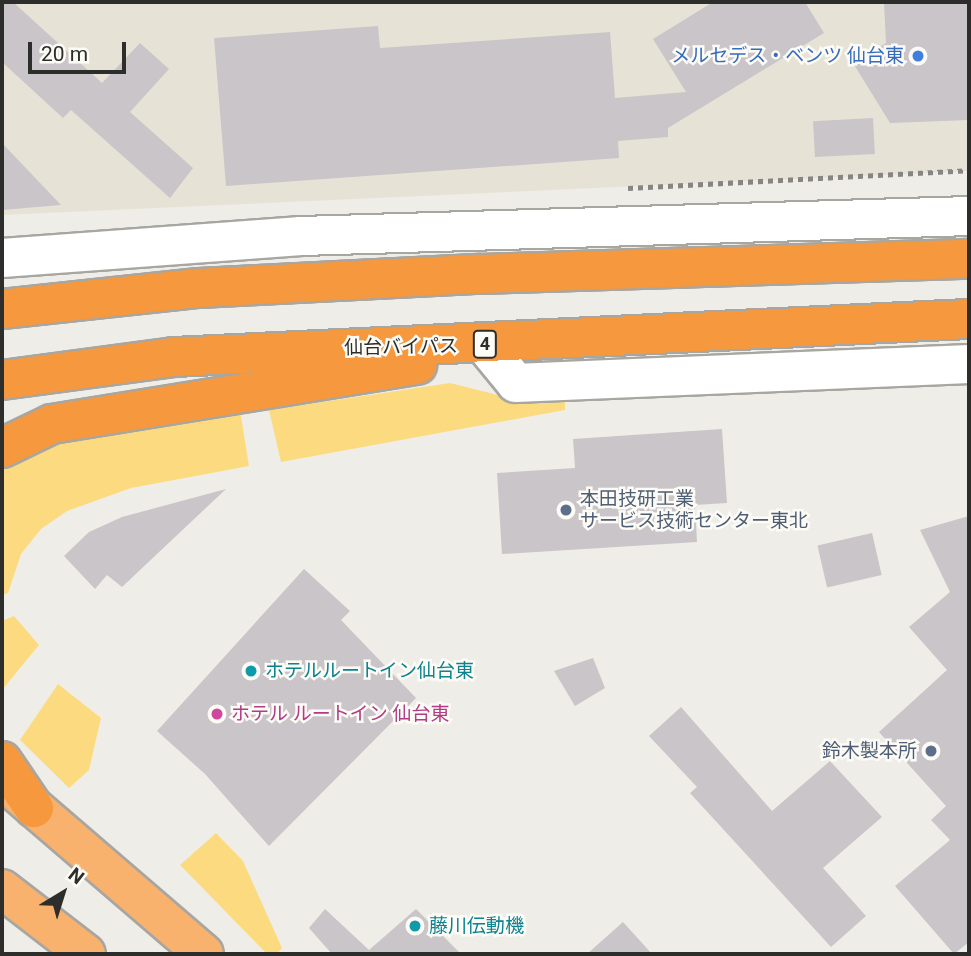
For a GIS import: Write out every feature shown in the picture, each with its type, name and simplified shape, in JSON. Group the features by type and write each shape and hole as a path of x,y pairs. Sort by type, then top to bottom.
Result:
{"highway":[{"path":"2,309 279,284 969,260"},
{"name":"仙台バイパス","path":"2,380 174,357 476,345 969,318"},
{"path":"2,448 52,424 408,368 476,345"},
{"path":"2,761 34,808"}],"main road":[{"path":"2,780 204,954"},
{"path":"2,889 70,950"}],"street":[{"path":"2,258 314,236 969,216"},
{"path":"476,345 516,383 969,364"}],"shaded area":[{"path":"2,2 969,2 969,171 2,215"},
{"path":"450,383 514,399 565,394 565,410 281,462 269,410"},
{"path":"240,410 249,466 131,488 67,511 41,529 21,554 8,593 2,595 2,470 62,442"},
{"path":"14,616 39,645 2,690 2,621"},
{"path":"58,684 101,718 89,770 69,788 20,740"},
{"path":"216,833 243,861 282,948 277,954 267,954 180,865"}],"building":[{"path":"2,2 13,2 102,83 140,43 169,69 130,112 193,168 170,198 71,110 63,118 2,62"},
{"path":"713,2 805,2 824,33 668,128 668,137 618,141 619,158 226,186 214,38 378,26 380,48 610,32 615,98 686,92 653,39"},
{"path":"884,2 969,2 969,120 890,123 853,63 886,43"},
{"path":"873,118 875,154 815,157 813,121"},
{"path":"2,143 61,205 2,210"},
{"path":"722,429 727,503 695,505 697,542 502,554 497,473 575,468 573,439"},
{"path":"226,489 122,587 107,575 95,589 64,556 89,532 122,517"},
{"path":"969,516 969,942 954,954 895,886 950,840 931,820 946,806 879,732 947,670 909,627 950,592 920,530"},
{"path":"872,533 882,575 827,587 817,546"},
{"path":"304,569 350,611 341,620 416,698 269,846 205,774 157,731"},
{"path":"593,658 605,688 575,706 554,671"},
{"path":"681,707 772,811 830,761 882,817 823,868 866,916 831,947 690,793 697,787 649,736"},
{"path":"325,909 369,950 416,909 461,954 332,954 309,928"},
{"path":"623,922 652,954 587,954"}],"place":[{"name":"メルセデス・ベンツ 仙台東","path":"918,56"},
{"name":"本田技研工業 サービス技術センター東北","path":"566,510"},
{"name":"ホテルルートイン仙台東","path":"251,671"},
{"name":"ホテル ルートイン 仙台東","path":"217,714"},
{"name":"鈴木製本所","path":"931,751"},
{"name":"藤川伝動機","path":"415,926"}]}
